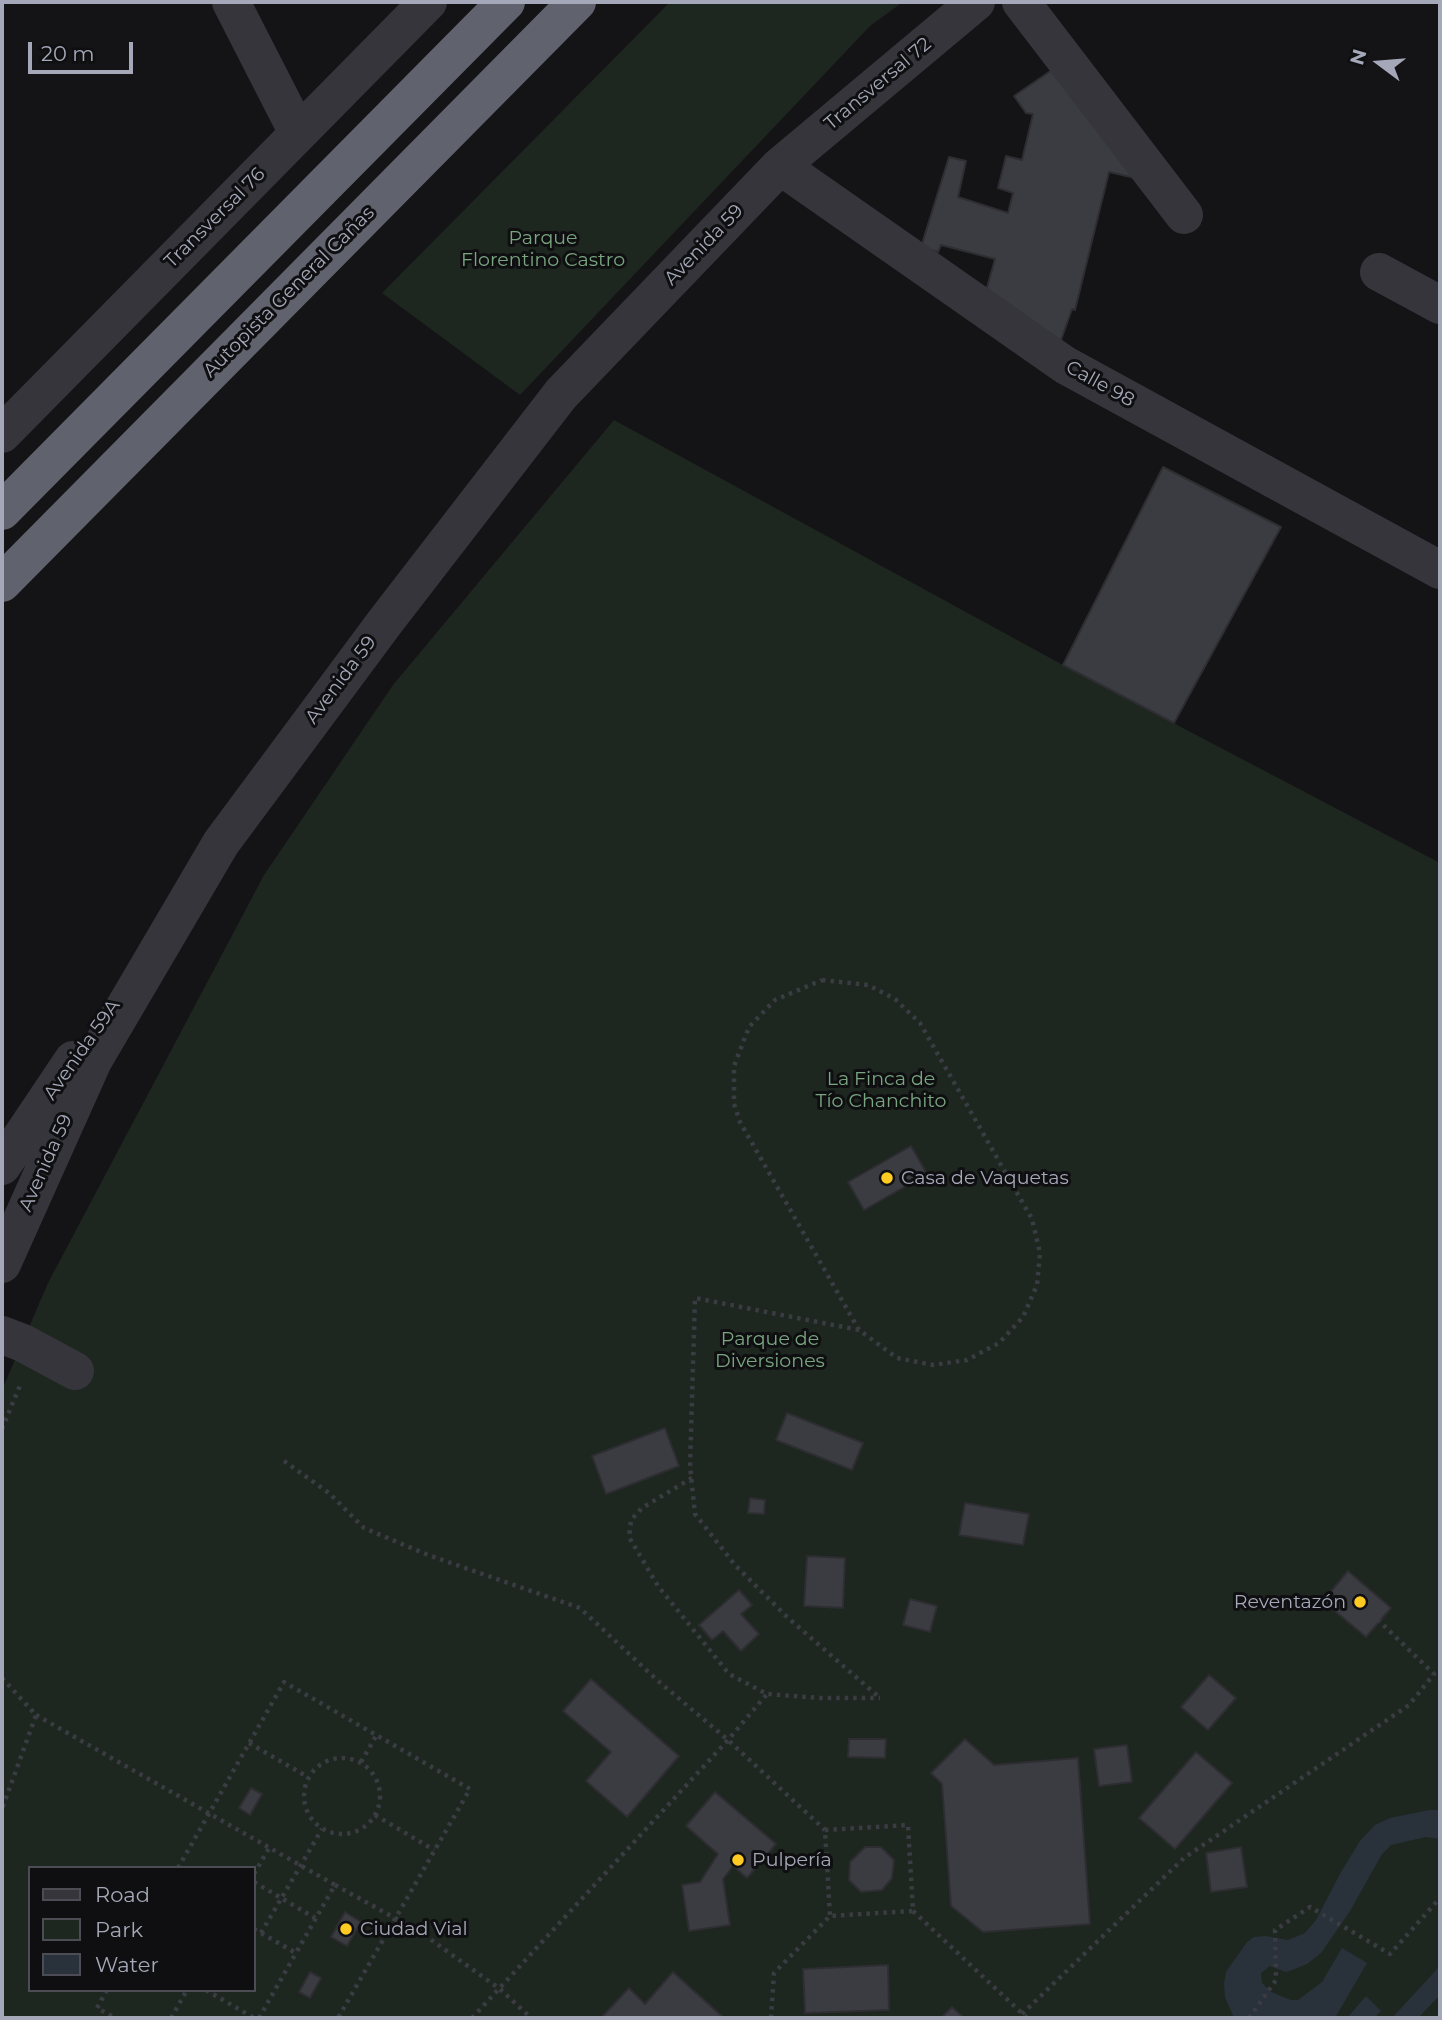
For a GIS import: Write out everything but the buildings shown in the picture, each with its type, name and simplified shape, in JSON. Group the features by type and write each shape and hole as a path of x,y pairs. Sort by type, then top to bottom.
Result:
{"highway":[{"path":"2,511 506,2"},
{"name":"Autopista General Cañas","path":"2,583 577,2"}],"street":[{"path":"231,2 298,133"},
{"name":"Transversal 76","path":"2,434 428,2"},
{"name":"Transversal 72","path":"780,166 976,2"},
{"path":"1021,2 1184,215"},
{"name":"Calle 98","path":"780,166 1065,365 1440,570"},
{"name":"Avenida 59","path":"2,1264 93,1061 221,843 385,621 561,394 780,166"},
{"path":"1379,272 1440,305"},
{"name":"Avenida 59A","path":"2,1166 85,1043 166,936"},
{"path":"19,1343 75,1371"}],"path":[{"path":"692,1478 642,1508 631,1520 629,1537 658,1586 729,1674 767,1694 820,1698 880,1698 787,1617 735,1565 695,1514 692,1478 695,1298 859,1330 897,1357 933,1365 967,1360 999,1343 1023,1317 1037,1285 1040,1253 1032,1219 920,1023 895,999 868,985 822,980 775,1000 749,1027 734,1066 734,1104 740,1122 859,1330"},
{"path":"2,1429 19,1343"},
{"path":"284,1461 329,1493 364,1528 428,1555 580,1608 825,1830 830,1916"},
{"path":"1022,2014 1184,1858 1409,1705 1434,1674 1379,1621"},
{"path":"2,1678 36,1715 420,1933 500,1989 531,2018"},
{"path":"178,1866 284,1682 470,1789 338,2018"},
{"path":"472,2018 728,1740 767,1694"},
{"path":"2,1809 36,1715"},
{"path":"361,1762 376,1736"},
{"path":"249,1743 309,1777"},
{"path":"341,1757 361,1762 376,1778 379,1805 375,1815 364,1827 354,1832 340,1834 322,1829 307,1811 304,1791 309,1777 327,1760 341,1757"},
{"path":"375,1815 435,1850"},
{"path":"825,1830 908,1825 913,1911 1027,2018"},
{"path":"261,1933 322,1829"},
{"path":"256,1871 269,1848"},
{"path":"256,1883 315,1918"},
{"path":"210,1992 257,2018 335,1885"},
{"path":"1249,2018 1276,1980 1275,1930 1310,1907 1390,1954 1440,1898"},
{"path":"771,2018 774,1973 830,1916 913,1911"},
{"path":"256,1930 296,1953"},
{"path":"106,1992 97,2008 115,2018"},
{"path":"171,2018 186,1992"}],"green space":[{"name":"Parque Florentino Castro","path":"670,2 903,2 870,26 520,395 382,293"},
{"name":"Parque de Diversiones","path":"614,420 1063,665 1440,863 1440,2018 2,2018 2,1390 48,1283 264,875 393,685"}],"water":[{"path":"1440,1810 1440,1839 1426,1837 1391,1845 1382,1854 1350,1911 1321,1953 1307,1964 1286,1972 1270,1966 1261,1973 1262,1983 1271,1992 1298,2000 1322,1982 1342,1948 1367,1963 1335,2018 1234,2018 1225,1997 1224,1983 1226,1972 1247,1942 1254,1937 1266,1936 1288,1940 1305,1933 1316,1920 1360,1841 1375,1825 1390,1818"},
{"path":"1440,1966 1440,1995 1418,2018 1392,2018"},
{"path":"1366,1996 1381,2011 1374,2018 1347,2018"}],"place":[{"name":"Casa de Vaquetas","path":"887,1178"},
{"name":"Reventazón","path":"1360,1602"},
{"name":"Pulpería","path":"738,1860"},
{"name":"Ciudad Vial","path":"346,1929"}],"park label":[{"name":"La Finca de Tío Chanchito","path":"881,1090"}]}
